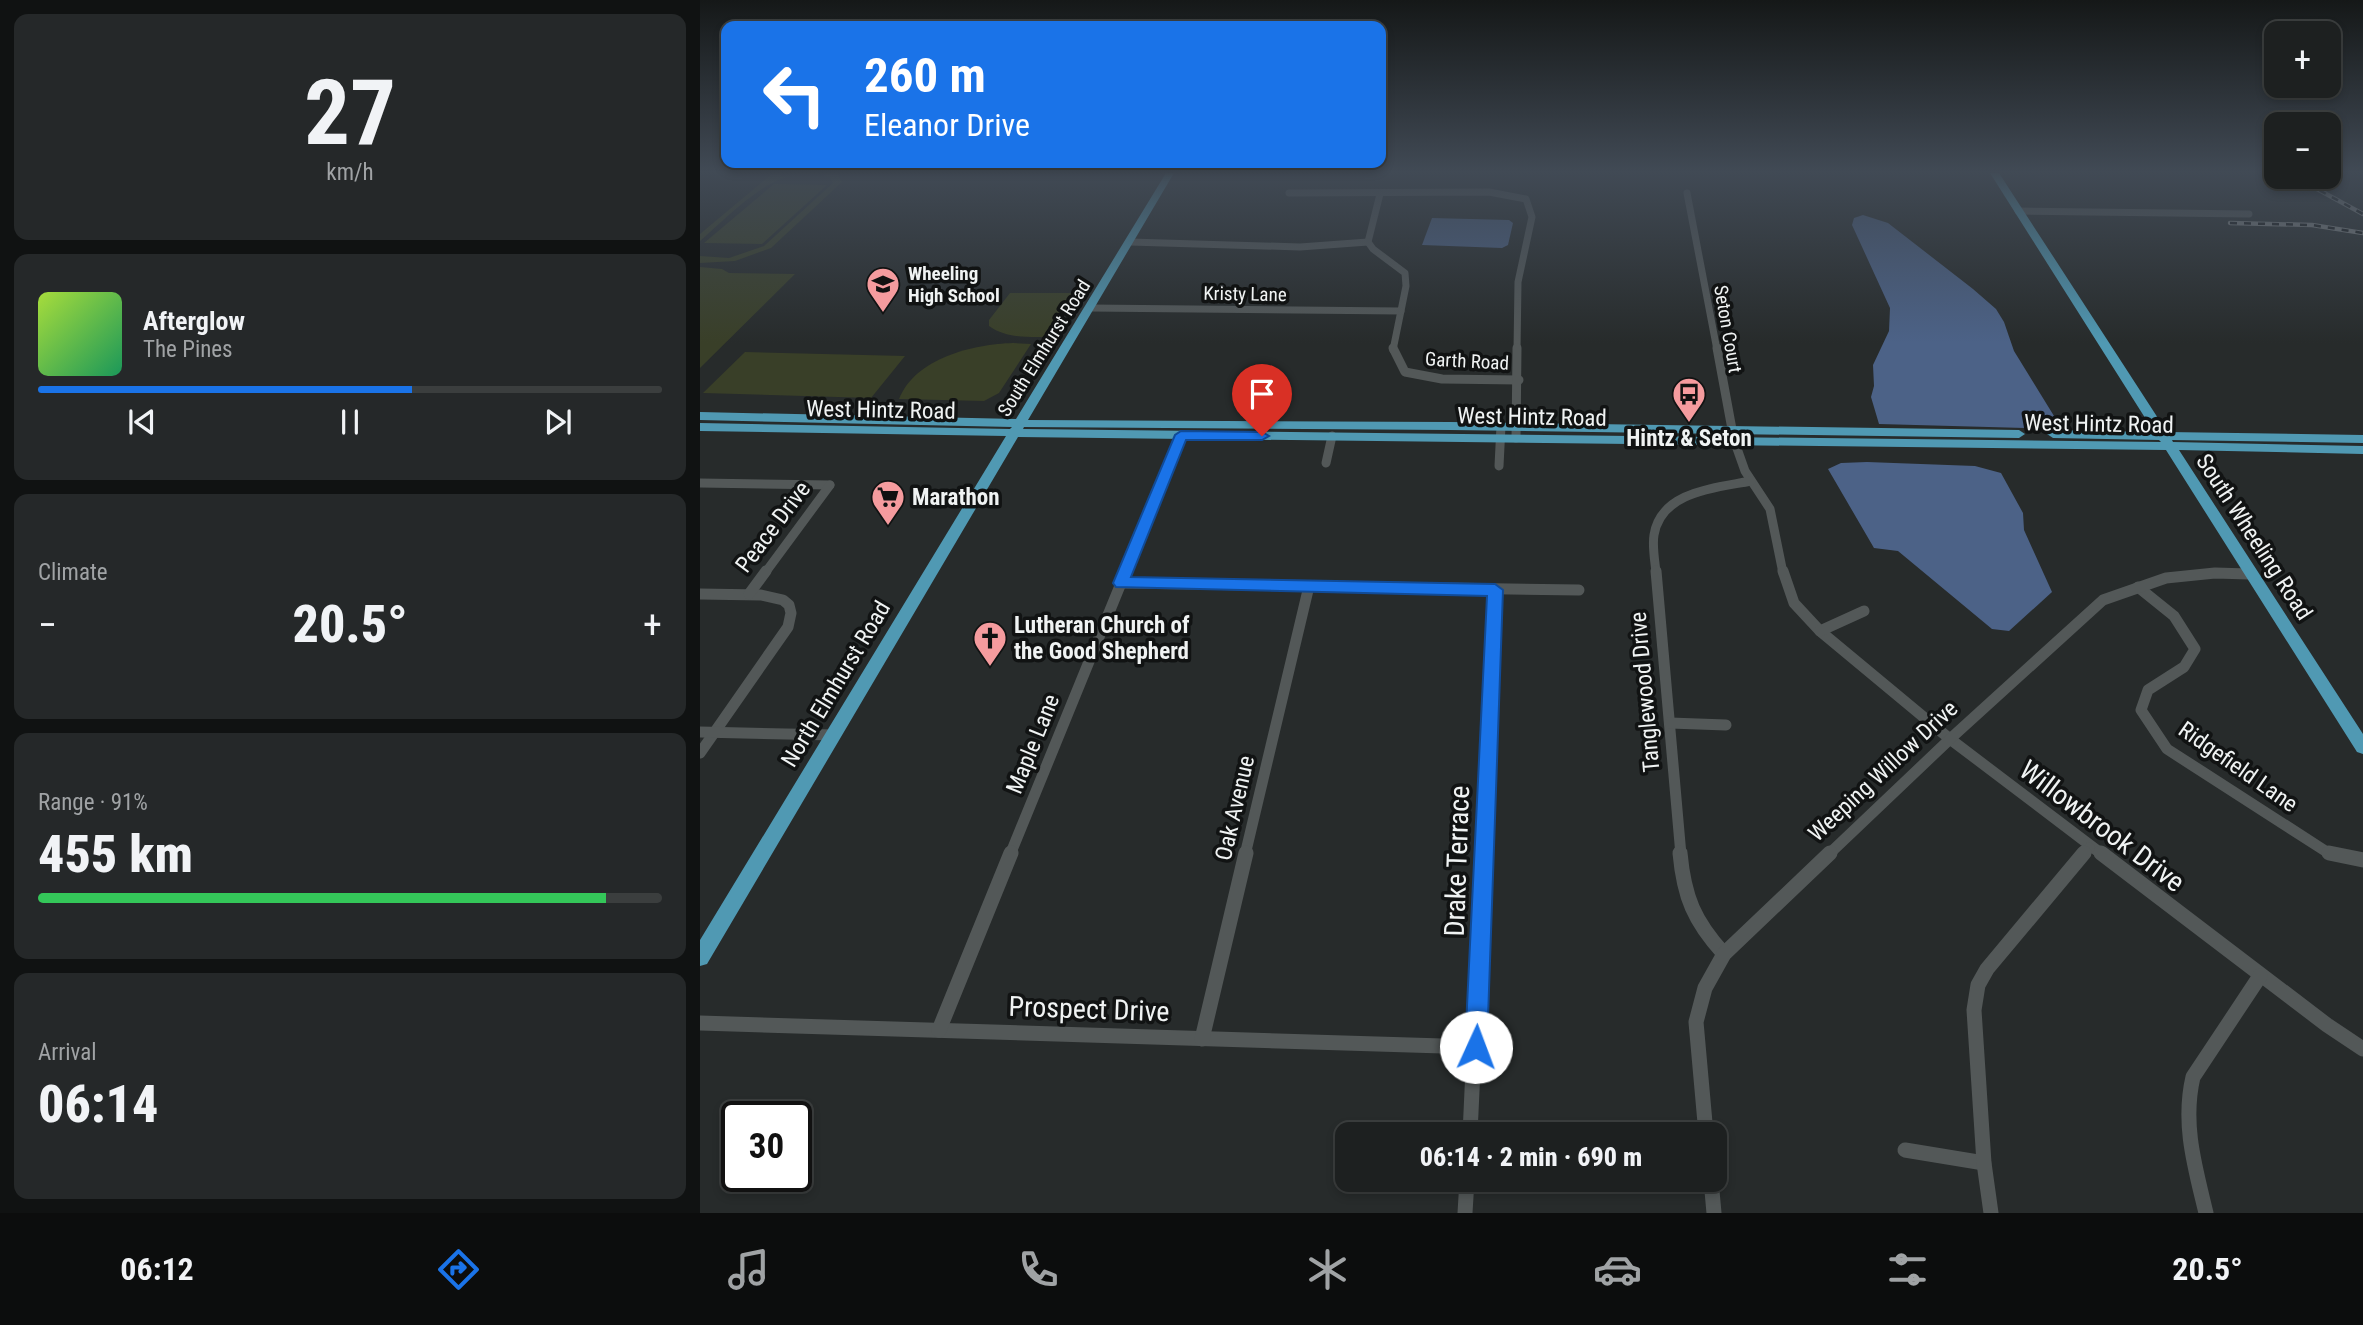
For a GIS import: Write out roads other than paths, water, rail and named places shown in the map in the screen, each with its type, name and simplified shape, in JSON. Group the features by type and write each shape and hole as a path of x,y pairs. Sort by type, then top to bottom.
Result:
{"main road":[{"name":"South Elmhurst Road","path":"1015,428 1137,230"},
{"name":"South Wheeling Road","path":"2030,230 2249,574 2363,747"},
{"name":"West Hintz Road","path":"700,415 1181,435 1332,436 1501,432"},
{"name":"West Hintz Road","path":"700,427 1516,432 2165,441 2363,439"},
{"name":"North Elmhurst Road","path":"700,957 835,735 1015,428"},
{"name":"West Hintz Road","path":"2165,441 2363,450"}],"street":[{"path":"1130,242 1300,247 1368,242 1371,230"},
{"path":"1516,432 1519,380 1518,282 1529,230"},
{"name":"Seton Court","path":"1694,230 1732,435"},
{"name":"Garth Road","path":"1368,242 1375,251 1405,273 1393,351 1405,372 1442,379 1519,380"},
{"name":"Kristy Lane","path":"1090,308 1401,311"},
{"path":"1499,466 1501,432"},
{"name":"Maple Lane","path":"939,1030 1181,435"},
{"name":"Willowbrook Drive","path":"1732,435 1751,481 1770,509 1785,582 1794,604 1820,631 1950,739 2089,848 2363,1049"},
{"path":"1326,463 1332,436"},
{"name":"Tanglewood Drive","path":"1724,954 1701,928 1687,900 1681,861 1654,526 1665,509 1681,498 1751,481"},
{"name":"Peace Drive","path":"700,483 830,485 749,594"},
{"name":"Weeping Willow Drive","path":"1705,1122 1696,1022 1705,988 1724,954 1950,739 2103,600 2166,578 2215,573 2249,574"},
{"path":"1121,583 1579,590"},
{"name":"Oak Avenue","path":"1202,1039 1309,586"},
{"name":"Ridgefield Lane","path":"2138,587 2174,616 2195,649 2184,667 2148,690 2141,710 2167,749 2330,854 2363,860"},
{"name":"Drake Terrace","path":"1471,1122 1495,590"},
{"path":"700,594 774,597 791,607 788,627 700,753"},
{"path":"1820,631 1864,611"},
{"path":"1670,723 1726,725"},
{"path":"700,733 835,735"},
{"path":"1990,1213 1974,1023 1978,985 1987,969 2089,848"},
{"path":"2206,1213 2187,1130 2188,1092 2193,1077 2260,975"},
{"name":"Prospect Drive","path":"700,1023 1476,1047"},
{"path":"1905,1150 1984,1163"},
{"path":"1465,1213 1466,1192"},
{"path":"1712,1192 1714,1213"}],"water":[{"path":"1428,230 1511,230 1508,245 1502,248 1422,245"},
{"path":"1854,230 1897,230 1996,309 2004,322 2014,351 2062,429 1879,424 1871,397 1874,386 1873,365 1889,331 1890,308"},
{"path":"1841,463 1975,466 2001,473 2023,513 2024,530 2052,592 2009,631 1992,629 1898,551 1874,548 1828,469"}],"railway":[{"path":"2341,230 2363,233"}],"place":[{"name":"Wheeling High School","path":"883,314"},
{"name":"Hintz & Seton","path":"1689,424"},
{"name":"Marathon","path":"888,527"},
{"name":"Lutheran Church of the Good Shepherd","path":"990,668"}]}
